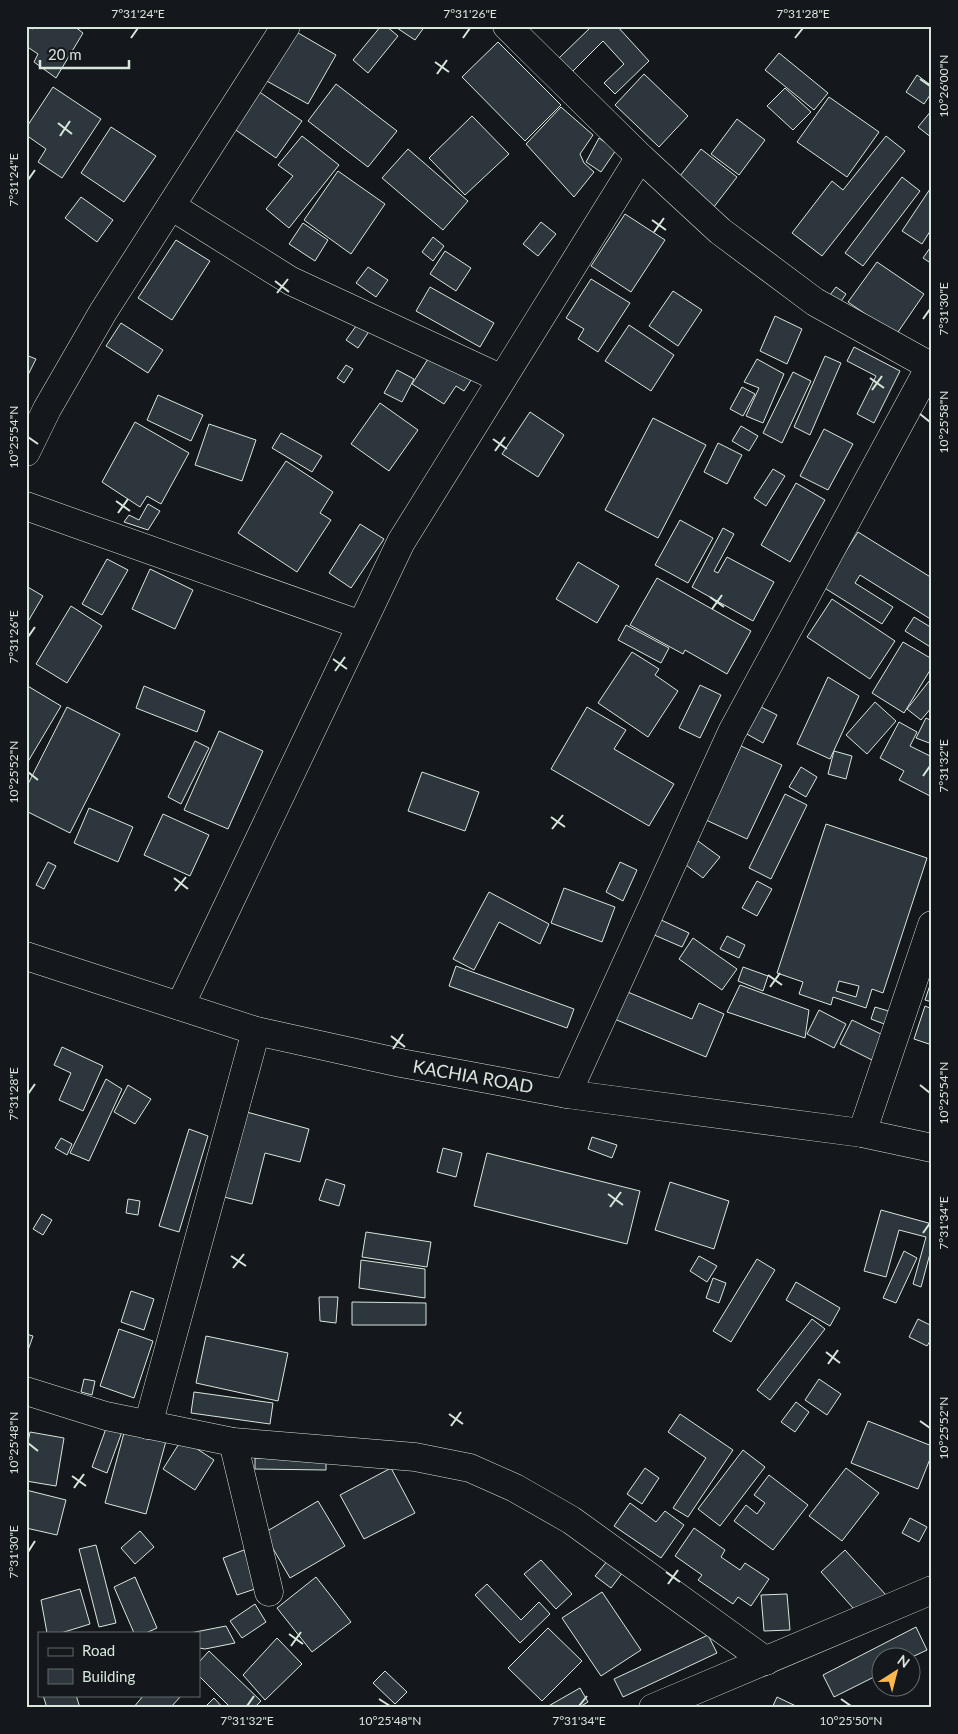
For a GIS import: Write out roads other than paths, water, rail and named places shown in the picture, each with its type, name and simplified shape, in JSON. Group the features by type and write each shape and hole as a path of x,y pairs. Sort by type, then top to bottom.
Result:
{"main road":[{"path":"26,452 47,409 103,312 286,26"},
{"path":"507,26 640,157 720,231 815,302 931,365 732,732 567,1094"},
{"path":"180,1006 401,542 640,157"},
{"path":"171,206 291,281 502,380"},
{"path":"26,506 361,625"},
{"path":"862,1133 932,925"},
{"name":"KACHIA ROAD","path":"26,956 256,1031 401,1063 567,1094 862,1133 932,1148"},
{"path":"148,1425 256,1031"},
{"path":"26,1391 106,1416 233,1442 415,1457 470,1468 515,1488 571,1520 766,1661"},
{"path":"233,1442 270,1592"},
{"path":"653,1708 932,1590"}]}
